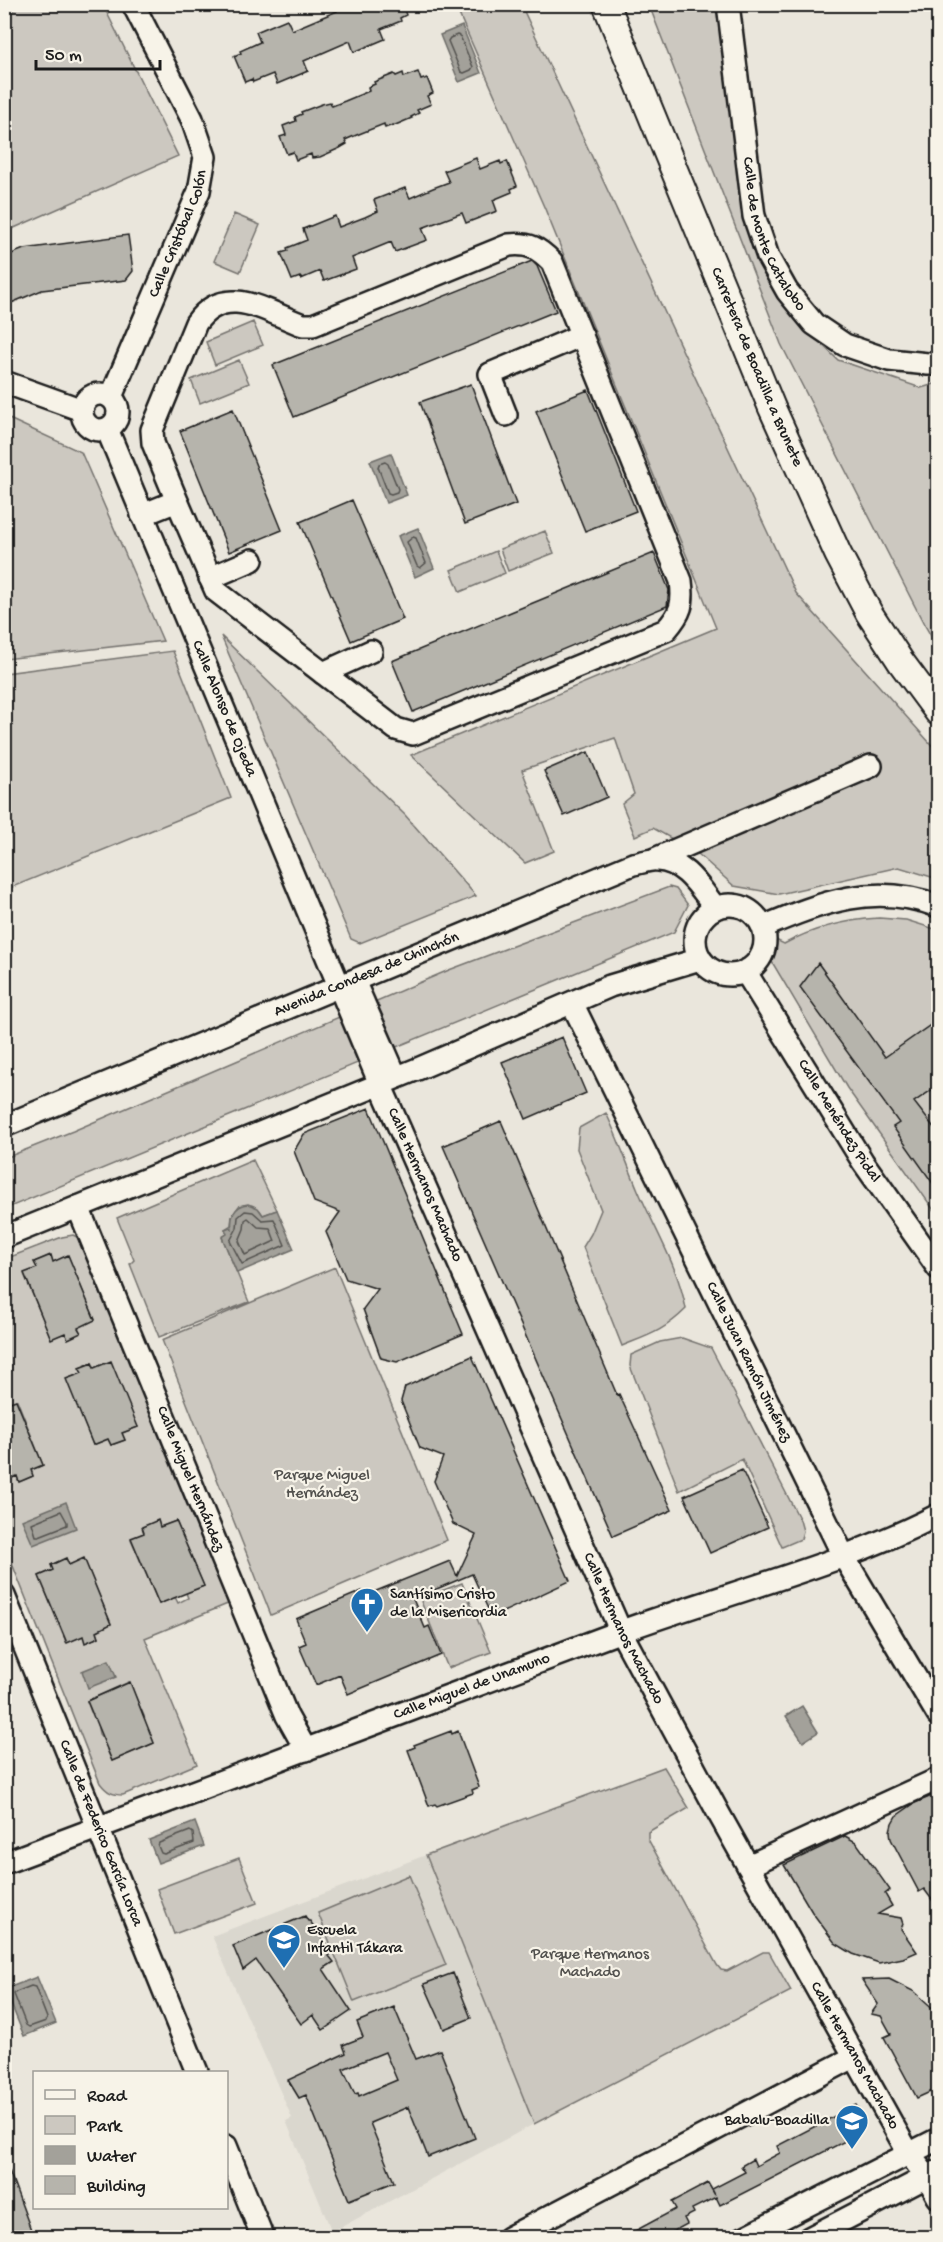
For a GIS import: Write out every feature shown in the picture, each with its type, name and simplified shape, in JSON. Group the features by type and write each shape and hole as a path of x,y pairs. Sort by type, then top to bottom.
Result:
{"main road":[{"name":"Carretera de Boadilla a Brunete","path":"606,4 772,408 838,554 869,613 901,662 939,712"}],"street":[{"name":"Calle Cristóbal Colón","path":"111,397 199,191 204,157 192,119 133,4"},
{"name":"Calle de Monte Catalobo","path":"728,4 754,216 768,257 787,291 814,324 846,345 889,360 939,363"},
{"path":"525,244 542,252 552,262 582,335 681,581 683,597 679,616 666,630 413,734 396,729 216,591 153,443 152,430 195,322 204,311 219,302 239,300 303,325 313,326 509,245 525,244"},
{"path":"506,415 490,374 582,335"},
{"path":"4,382 81,410"},
{"path":"102,393 111,397 117,405 119,414 115,423 107,429 98,430 89,427 83,419 81,410 85,401 93,394 102,393"},
{"name":"Calle Alonso de Ojeda","path":"107,429 142,515 388,1080"},
{"path":"142,515 177,501"},
{"path":"210,578 252,560"},
{"path":"323,673 371,651"},
{"name":"Avenida Condesa de Chinchón","path":"4,1126 633,864 655,859 871,766"},
{"path":"655,859 672,863 691,876 715,907"},
{"path":"763,927 836,900 865,895 896,895 939,906"},
{"path":"726,904 738,905 757,917 763,927 764,948 760,957 746,971 736,975 716,972 700,959 696,950 696,930 700,920 715,907 726,904"},
{"path":"4,1237 388,1080 610,986 700,959"},
{"name":"Calle Menéndez Pidal","path":"746,971 863,1162 939,1268"},
{"name":"Calle Juan Ramón Jiménez","path":"572,1003 844,1557 939,1715"},
{"name":"Calle Hermanos Machado","path":"388,1080 621,1632 748,1866 909,2154 933,2174 939,2197"},
{"name":"Calle Miguel Hernández","path":"78,1207 287,1716 306,1750"},
{"name":"Calle Miguel de Unamuno","path":"4,1863 621,1632 844,1557 903,1533 939,1515"},
{"name":"Calle de Federico García Lorca","path":"4,1596 196,2071"},
{"path":"748,1866 939,1779"},
{"path":"508,2238 854,2057"},
{"path":"743,2238 939,2139"},
{"path":"228,2151 263,2238"},
{"path":"809,2238 933,2174"}],"shaded area":[{"path":"426,1855 534,2124 332,2232 286,2121 292,2118 212,1936"}],"green space":[{"path":"25,4 103,5 178,156 5,232 5,13"},
{"path":"455,5 521,5 796,593 938,752 938,879 899,867 779,894 734,886 697,853 653,828 635,836 622,804 634,794 615,738 522,770 554,851 525,863 411,755 716,628 545,209"},
{"path":"649,5 719,5 761,256 794,317 838,360 921,388 938,383 938,648 781,344"},
{"path":"234,214 260,225 240,272 214,261"},
{"path":"253,322 263,345 215,365 206,342"},
{"path":"239,360 249,383 200,403 191,380"},
{"path":"5,417 81,452 163,641 5,659"},
{"path":"545,531 554,553 508,571 500,549"},
{"path":"496,551 505,573 460,592 451,570"},
{"path":"221,636 405,815 476,896 360,943 351,939"},
{"path":"173,651 231,798 5,890 5,673"},
{"path":"669,887 676,889 688,905 674,932 5,1209 5,1158 449,970"},
{"path":"879,918 906,920 938,930 938,1216 847,1088 772,962 771,952 776,940 784,944 806,933 830,926"},
{"path":"606,1113 672,1263 686,1309 663,1327 622,1346 583,1247 601,1210 577,1149 579,1128"},
{"path":"253,1160 277,1210 263,1215 253,1206 239,1206 232,1216 231,1225 225,1229 228,1234 222,1237 249,1302 159,1337 130,1264 134,1260 117,1218"},
{"path":"73,1235 81,1239 230,1603 145,1638 197,1764 123,1795 110,1792 100,1783 5,1546 5,1481 17,1476 19,1482 33,1476 31,1470 43,1465 17,1400 5,1404 5,1259","holes":["50,1255 53,1262 68,1256 95,1320 78,1328 80,1333 68,1339 65,1333 51,1338 24,1274 37,1268 34,1262","92,1363 138,1427 122,1433 125,1440 111,1445 108,1439 93,1445 67,1379 82,1373 80,1368","158,1521 160,1527 176,1521 204,1586 186,1593 188,1598 178,1603 175,1597 159,1604 131,1539 144,1533","66,1558 69,1565 84,1559 111,1624 97,1631 99,1637 86,1642 83,1636 66,1642 39,1576 53,1570 51,1565","129,1682 144,1716 146,1732 149,1731 154,1743 112,1761 107,1750 111,1748 99,1734 95,1712 91,1712 87,1701"]},
{"name":"Parque Miguel Hernández","path":"335,1267 447,1540 271,1615 162,1340"},
{"path":"682,1338 711,1348 800,1520 803,1531 801,1539 782,1547 742,1459 679,1491 630,1366 631,1355 660,1342"},
{"path":"462,1583 491,1652 448,1668 420,1599"},
{"name":"Parque Hermanos Machado","path":"664,1767 689,1808 648,1832 648,1839 717,1965 721,1970 727,1971 763,1952 769,1952 791,1991 534,2124 426,1855"},
{"path":"239,1858 257,1903 174,1934 157,1889"},
{"path":"409,1875 446,1965 354,2002 318,1913"}],"water":[{"path":"462,26 481,73 459,82 440,35"},
{"path":"391,453 407,495 386,503 370,461"},
{"path":"418,528 434,568 415,577 398,536"},
{"path":"248,1204 258,1208 263,1215 277,1210 294,1249 237,1273 222,1237 227,1234 225,1229 230,1227 232,1229 232,1216 236,1210"},
{"path":"66,1502 76,1528 33,1545 22,1520"},
{"path":"109,1660 116,1677 88,1688 82,1671"},
{"path":"802,1706 818,1732 803,1742 786,1716"},
{"path":"195,1822 204,1846 158,1863 149,1840"},
{"path":"37,1977 56,2023 24,2036 5,1989"}],"building":[{"path":"334,4 402,4 406,15 400,18 401,21 381,29 385,39 354,52 350,41 304,61 308,71 277,84 273,74 253,82 252,79 245,82 234,56 260,42 256,32 287,19 292,30 337,11"},
{"path":"418,72 421,80 427,78 433,93 427,96 431,104 417,110 419,113 412,118 385,128 384,124 359,134 345,140 347,144 320,157 312,158 311,154 296,160 293,152 287,154 280,137 286,135 283,126 296,121 295,117 302,114 301,112 330,102 332,106 345,101 369,91 368,87 375,84 374,82 394,74 396,76 403,73 404,77"},
{"path":"476,158 480,169 500,161 501,164 507,161 517,186 511,189 512,192 493,200 497,211 466,223 462,213 422,228 427,240 395,252 391,242 352,258 356,269 324,281 320,271 301,279 300,277 292,280 281,253 307,240 303,229 335,216 339,227 365,217 378,211 374,200 405,188 410,198 449,182 444,171"},
{"path":"128,235 133,271 126,280 42,290 4,306 4,257 24,249"},
{"path":"532,261 537,266 556,311 294,417 273,365"},
{"path":"471,384 516,504 465,524 420,402"},
{"path":"588,390 636,511 585,531 536,411"},
{"path":"233,409 282,530 229,552 180,431"},
{"path":"352,500 403,619 351,641 300,522"},
{"path":"654,553 669,590 667,606 413,712 392,661"},
{"path":"588,752 607,797 564,816 544,771"},
{"path":"818,963 885,1057 939,1019 939,1085 914,1102 939,1134 939,1192 893,1127 899,1123 800,987"},
{"path":"562,1037 586,1093 526,1119 502,1062"},
{"path":"369,1108 463,1334 397,1362 381,1358 363,1309 378,1289 346,1279 326,1232 340,1212 314,1202 294,1151 304,1134"},
{"path":"501,1121 617,1395 619,1394 672,1510 613,1536 443,1146"},
{"path":"51,1255 53,1262 68,1255 95,1320 78,1328 81,1333 68,1339 65,1333 51,1339 24,1273 37,1268 34,1262"},
{"path":"472,1356 570,1581 501,1613 488,1609 472,1574 413,1599 425,1628 429,1626 441,1655 348,1694 340,1675 316,1685 299,1646 306,1643 296,1619 362,1591 364,1596 450,1561 457,1576 476,1535 453,1524 434,1481 443,1457 420,1448 401,1401 405,1387"},
{"path":"111,1361 138,1427 122,1433 125,1440 111,1445 108,1439 93,1445 66,1379 82,1373 79,1368 92,1363 94,1368"},
{"path":"16,1400 43,1465 31,1470 33,1476 19,1482 17,1476 4,1481 4,1404"},
{"path":"742,1470 768,1527 710,1553 684,1496"},
{"path":"158,1520 160,1527 176,1521 204,1586 159,1604 131,1538 144,1533 142,1527"},
{"path":"66,1558 69,1565 84,1558 111,1624 97,1631 99,1637 85,1643 83,1636 67,1643 39,1576 53,1570 51,1565"},
{"path":"130,1682 154,1743 112,1761 87,1701"},
{"path":"451,1731 452,1734 458,1731 479,1787 472,1790 473,1793 437,1806 435,1804 429,1806 408,1750 415,1747 414,1745"},
{"path":"939,1793 939,1909 924,1889 919,1892 891,1839 890,1831 896,1816 915,1803"},
{"path":"845,1836 856,1842 890,1890 885,1894 892,1906 878,1914 901,1918 903,1924 901,1929 917,1952 903,1958 879,1963 853,1954 835,1943 812,1912 784,1865"},
{"path":"305,1916 332,1953 329,1956 334,1962 323,1969 351,2011 323,2030 313,2015 301,2024 256,1960 243,1970 233,1946"},
{"path":"453,1973 471,2018 444,2029 424,1984"},
{"path":"889,1979 915,1992 939,2014 939,2088 917,2098 884,2037 891,2034 881,2016 871,2014 878,2004 862,1980"},
{"path":"394,2007 416,2059 440,2050 475,2138 428,2157 408,2107 370,2123 394,2182 349,2200 306,2095 299,2098 288,2080 346,2053 343,2045 363,2037 357,2022","holes":["385,2052 397,2080 359,2096 358,2093 355,2094 343,2069"]},
{"path":"856,2105 864,2119 846,2128 851,2138 720,2205 716,2197 692,2209 694,2213 684,2218 687,2224 661,2238 622,2238 676,2209 672,2202 708,2183 715,2195 712,2189 745,2172 741,2166 753,2159 756,2166 780,2153 777,2146"},
{"path":"4,2165 7,2165 34,2238 8,2238 4,2228"}],"place":[{"name":"Santísimo Cristo de la Misericordia","path":"367,1633"},
{"name":"Escuela Infantil Tákara","path":"284,1969"},
{"name":"Babalu-Boadilla","path":"852,2150"}]}
